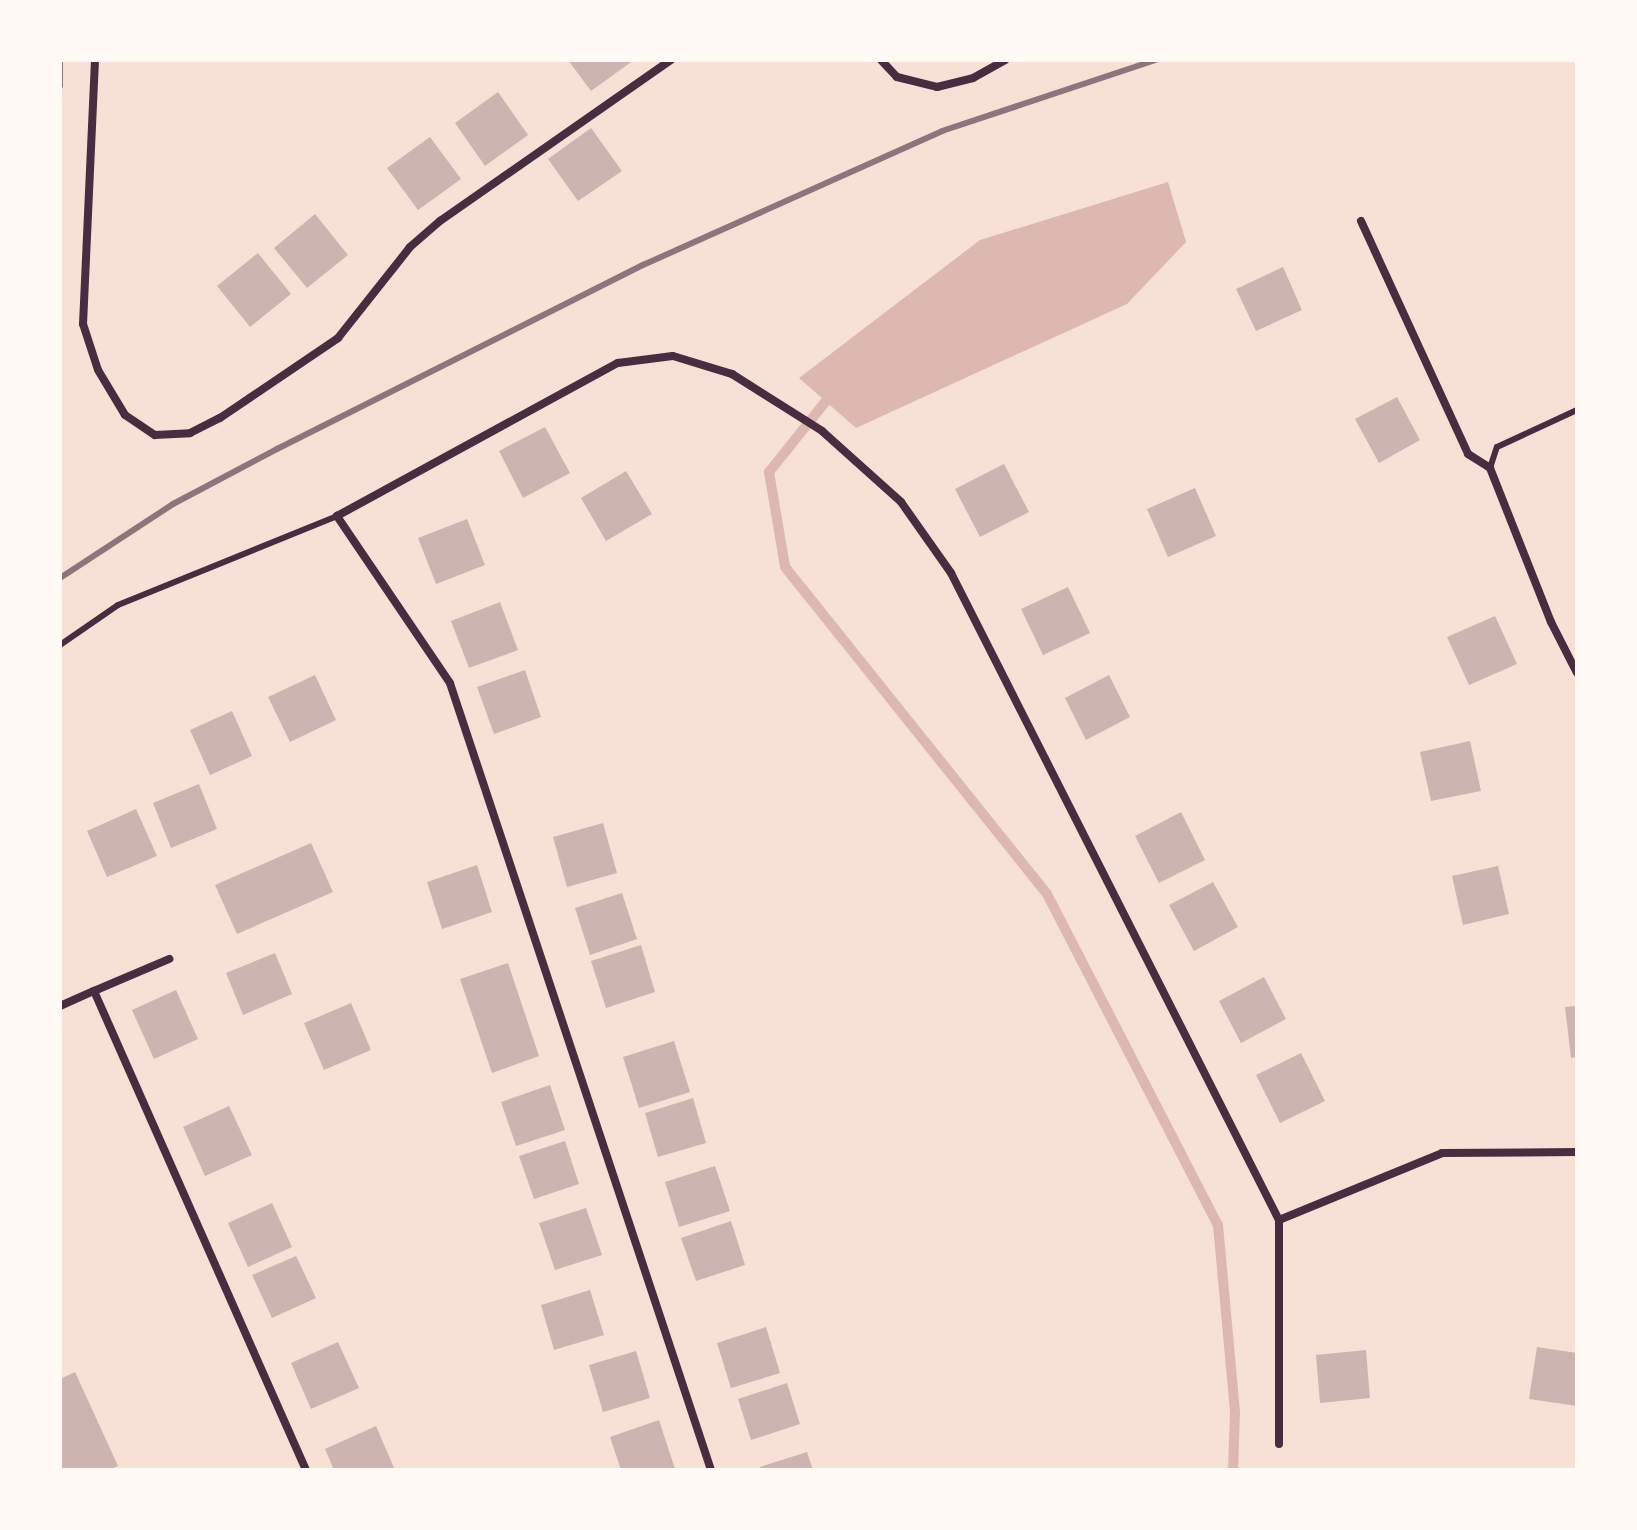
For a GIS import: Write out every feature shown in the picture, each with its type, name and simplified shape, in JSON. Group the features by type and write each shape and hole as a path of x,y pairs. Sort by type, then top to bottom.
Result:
{"street":[{"path":"95,60 83,324 98,370 125,415 155,435 190,433 220,418 338,338 410,247 440,221 671,60"},
{"path":"881,60 897,77 937,87 973,78 1005,60"},
{"path":"1361,221 1468,454 1490,468 1551,622 1577,673"},
{"path":"711,1470 450,683 337,516 618,363 673,356 732,374 822,431 901,502 951,573 1279,1220 1279,1444"},
{"path":"60,1006 169,959"},
{"path":"94,991 306,1470"},
{"path":"1279,1220 1442,1153 1577,1152"}],"lane":[{"path":"1490,468 1497,447 1577,410"},
{"path":"60,645 118,605 337,516"}],"shaded area":[{"path":"1168,182 1186,242 1127,304 856,428 799,378 980,240"}],"building":[{"path":"568,60 634,60 591,91"},
{"path":"498,92 528,135 485,166 455,123"},
{"path":"591,128 622,171 578,201 548,159"},
{"path":"430,137 461,179 418,210 387,168"},
{"path":"315,214 348,255 307,288 274,248"},
{"path":"258,253 291,294 250,327 217,286"},
{"path":"1283,267 1302,310 1256,331 1236,289"},
{"path":"1397,397 1420,440 1379,463 1355,419"},
{"path":"545,427 570,473 523,498 499,451"},
{"path":"1004,464 1029,512 980,537 955,489"},
{"path":"626,471 652,514 606,541 581,498"},
{"path":"1195,488 1216,536 1168,557 1147,509"},
{"path":"467,519 485,565 436,584 418,538"},
{"path":"1068,587 1090,633 1043,655 1021,609"},
{"path":"500,602 518,650 469,668 451,621"},
{"path":"1495,616 1517,664 1469,685 1447,637"},
{"path":"525,670 541,717 494,734 477,687"},
{"path":"315,675 336,720 290,742 268,697"},
{"path":"1109,675 1130,717 1086,740 1065,698"},
{"path":"232,711 252,756 210,775 190,730"},
{"path":"1470,741 1481,791 1431,801 1420,752"},
{"path":"199,784 217,829 171,848 153,803"},
{"path":"136,809 157,856 107,877 87,831"},
{"path":"1181,812 1205,860 1159,883 1135,836"},
{"path":"603,823 617,873 567,887 553,837"},
{"path":"311,843 333,892 237,934 215,885"},
{"path":"477,865 492,912 442,929 427,882"},
{"path":"1498,866 1509,914 1463,925 1452,876"},
{"path":"1213,882 1238,927 1194,951 1169,905"},
{"path":"622,893 637,939 590,955 575,908"},
{"path":"641,945 655,992 606,1008 591,961"},
{"path":"275,953 292,994 243,1015 226,973"},
{"path":"508,963 539,1056 492,1073 460,979"},
{"path":"1264,977 1286,1019 1241,1043 1219,1001"},
{"path":"176,990 198,1039 154,1059 132,1010"},
{"path":"351,1003 371,1050 324,1070 304,1023"},
{"path":"1577,1006 1577,1057 1571,1058 1565,1007"},
{"path":"674,1041 690,1092 639,1108 623,1057"},
{"path":"1301,1053 1325,1101 1280,1123 1256,1075"},
{"path":"550,1085 565,1130 516,1146 501,1102"},
{"path":"693,1098 706,1143 658,1157 645,1113"},
{"path":"229,1106 252,1155 205,1176 183,1127"},
{"path":"565,1141 579,1184 534,1199 519,1156"},
{"path":"715,1166 730,1211 679,1227 665,1182"},
{"path":"272,1203 292,1247 248,1267 228,1223"},
{"path":"586,1208 602,1255 555,1270 539,1223"},
{"path":"731,1221 745,1265 696,1281 681,1238"},
{"path":"296,1256 316,1298 272,1318 252,1275"},
{"path":"590,1290 604,1335 554,1350 541,1305"},
{"path":"766,1327 780,1373 731,1388 717,1343"},
{"path":"338,1342 359,1388 311,1409 291,1363"},
{"path":"1537,1347 1577,1353 1577,1406 1529,1399"},
{"path":"1366,1350 1370,1398 1320,1403 1316,1355"},
{"path":"636,1351 650,1398 603,1412 589,1365"},
{"path":"75,1372 118,1466 109,1470 63,1470 60,1463 60,1379"},
{"path":"787,1383 800,1424 751,1440 738,1399"},
{"path":"659,1420 675,1469 621,1470 610,1437"},
{"path":"376,1426 395,1470 334,1470 325,1449"},
{"path":"807,1452 813,1470 761,1470 760,1467"}],"waterway":[{"path":"834,391 769,472 785,567 1047,894 1218,1225 1235,1413 1233,1470"}],"railway":[{"path":"60,60 60,86"},
{"path":"60,578 173,504 643,265 942,131 1155,60"}]}
